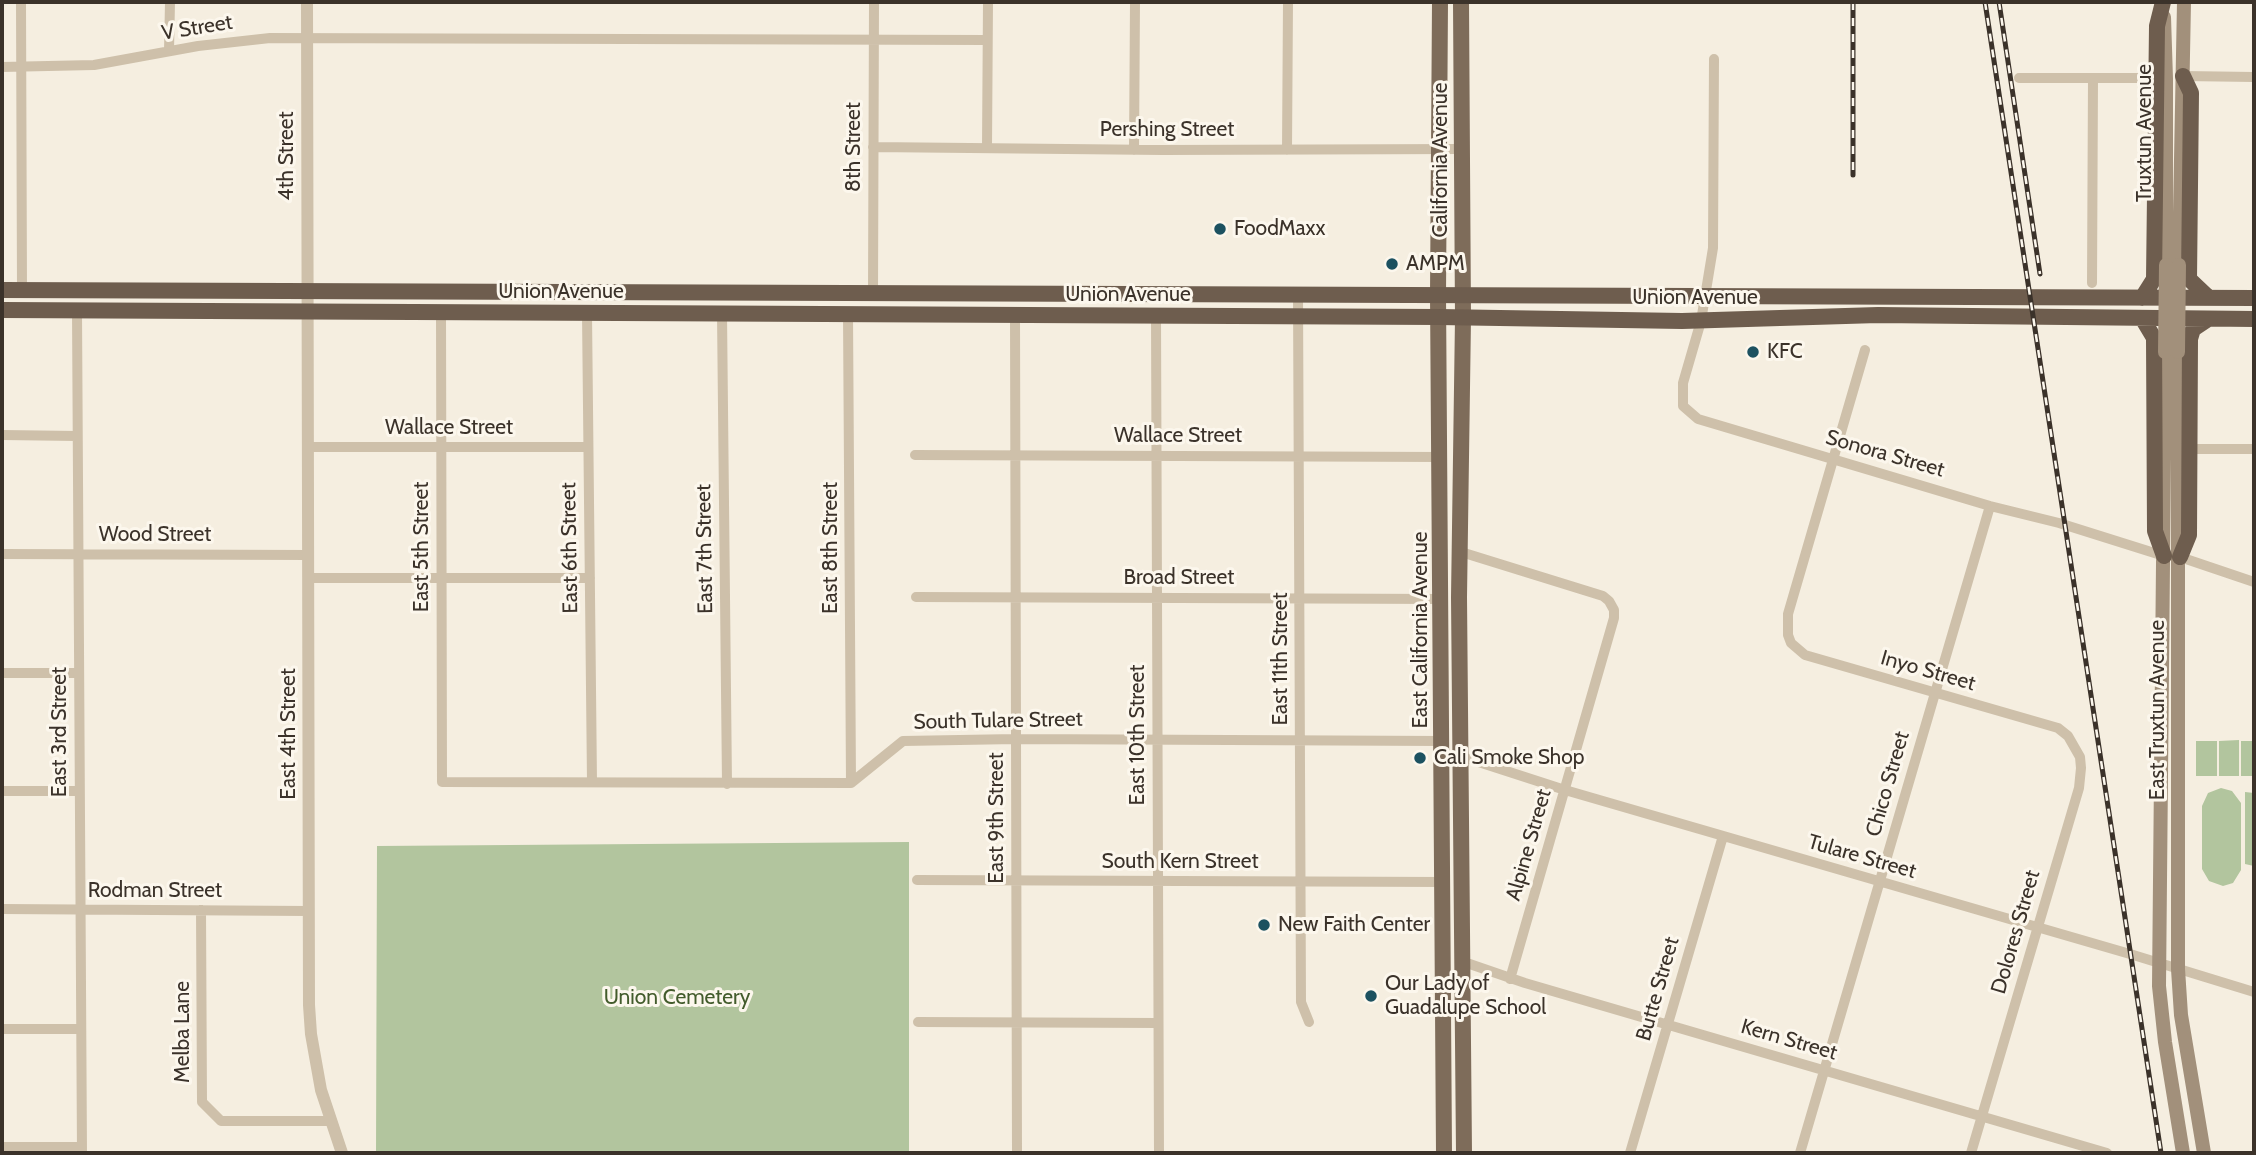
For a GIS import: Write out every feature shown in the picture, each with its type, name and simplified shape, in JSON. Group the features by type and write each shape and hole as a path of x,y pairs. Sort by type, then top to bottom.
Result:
{"highway":[{"path":"2142,298 2154,279 2168,78 2157,26 2164,2"},
{"path":"2168,78 2191,93 2189,279"},
{"path":"2154,279 2189,279 2208,297"},
{"name":"Union Avenue","path":"2,290 2254,298"},
{"path":"780,314 797,304 860,303 873,293"},
{"name":"Union Avenue","path":"2,310 1439,317 1701,321 1878,315 2254,319"},
{"path":"2143,318 2154,338 2155,531 2172,557 2189,535 2190,339 2193,329 2208,319"},
{"path":"2154,338 2190,339"}],"main road":[{"name":"California Avenue","path":"1439,317 1440,2"},
{"name":"California Avenue","path":"1461,2 1463,318"},
{"path":"2164,2 2170,18 2173,61 2168,78"},
{"name":"Truxtun Avenue","path":"2172,265 2168,78 2184,2"},
{"name":"East Truxtun Avenue","path":"2172,265 2172,598 2179,628 2178,969 2181,1015 2204,1153"},
{"name":"East California Avenue","path":"1439,317 1444,1153"},
{"name":"East California Avenue","path":"1463,318 1460,756 1464,1153"},
{"name":"East Truxtun Avenue","path":"2172,352 2165,495 2172,557 2161,763 2159,963 2165,1042 2183,1153"},
{"path":"1441,491 1450,504 1452,550 1461,552"},
{"path":"1442,599 1450,605 1460,664"},
{"path":"1442,688 1452,747 1460,756"},
{"path":"2161,763 2179,764"},
{"path":"1443,882 1450,887 1461,944"}],"street":[{"path":"21,2 22,290"},
{"path":"169,51 170,2"},
{"name":"4th Street","path":"306,311 307,2"},
{"name":"8th Street","path":"873,293 874,2"},
{"path":"987,147 988,2"},
{"path":"1134,150 1136,2"},
{"path":"1287,150 1288,2"},
{"name":"V Street","path":"2,67 94,65 234,41 307,38 987,40"},
{"path":"1701,321 1713,248 1714,59"},
{"path":"2019,78 2254,77"},
{"path":"2092,283 2093,78"},
{"name":"Pershing Street","path":"873,147 1134,150 1461,149"},
{"name":"East 11th Street","path":"1298,294 1301,1002 1309,1022"},
{"name":"East 3rd Street","path":"77,310 82,1150"},
{"name":"East 4th Street","path":"306,311 309,447 308,911 311,1034 321,1090 342,1153"},
{"name":"East 5th Street","path":"441,312 442,782 592,782"},
{"name":"East 6th Street","path":"587,313 592,782"},
{"name":"East 7th Street","path":"722,314 727,784"},
{"name":"East 8th Street","path":"848,314 851,783"},
{"name":"East 9th Street","path":"1014,316 1017,1153"},
{"name":"East 10th Street","path":"1156,316 1159,1153"},
{"name":"Sonora Street","path":"1701,321 1683,383 1683,406 1698,419 2254,582"},
{"path":"1833,459 1865,350"},
{"path":"2,435 77,436"},
{"name":"Wallace Street","path":"309,447 589,447"},
{"path":"2189,449 2254,449"},
{"name":"Wallace Street","path":"915,455 1441,457"},
{"name":"Inyo Street","path":"1833,459 1787,614 1787,635 1791,643 1805,655 2058,728"},
{"name":"Chico Street","path":"1800,1153 1990,506"},
{"name":"Alpine Street","path":"1461,552 1594,593 1609,601 1615,618 1510,979"},
{"name":"Wood Street","path":"2,554 309,555"},
{"path":"308,578 590,578"},
{"name":"Broad Street","path":"916,597 1442,599"},
{"path":"2,673 79,673"},
{"name":"Dolores Street","path":"1971,1153 2081,778 2077,749 2058,728"},
{"name":"South Tulare Street","path":"851,783 903,741 1442,741"},
{"name":"Tulare Street","path":"1460,756 1566,790 2254,992"},
{"path":"592,782 851,783"},
{"path":"2,791 79,792"},
{"name":"Butte Street","path":"1630,1153 1723,836"},
{"name":"South Kern Street","path":"917,880 1443,882"},
{"name":"Rodman Street","path":"2,909 308,911"},
{"name":"Melba Lane","path":"201,910 202,1102 221,1121 331,1121"},
{"name":"Kern Street","path":"1461,961 1510,979 2107,1153"},
{"path":"918,1022 1158,1023"},
{"path":"2,1028 81,1029"},
{"path":"2,1147 82,1150"}],"green space":[{"path":"2239,740 2239,776 2219,776 2219,741"},
{"path":"2196,741 2217,741 2217,776 2196,776"},
{"path":"2241,741 2254,741 2254,776 2241,776"},
{"path":"2221,788 2232,791 2241,803 2241,870 2233,883 2223,886 2209,881 2202,869 2202,806 2208,793"},
{"path":"2245,792 2254,793 2254,866 2245,864"},
{"name":"Union Cemetery","path":"909,842 909,1153 376,1153 377,846"}],"railway":[{"path":"1853,2 1853,175"},
{"path":"1985,2 2161,1153"},
{"path":"1999,2 2040,274"}],"place":[{"name":"FoodMaxx","path":"1220,229"},
{"name":"AMPM","path":"1392,264"},
{"name":"KFC","path":"1753,352"},
{"name":"Cali Smoke Shop","path":"1420,758"},
{"name":"New Faith Center","path":"1264,925"},
{"name":"Our Lady of Guadalupe School","path":"1371,996"}]}
